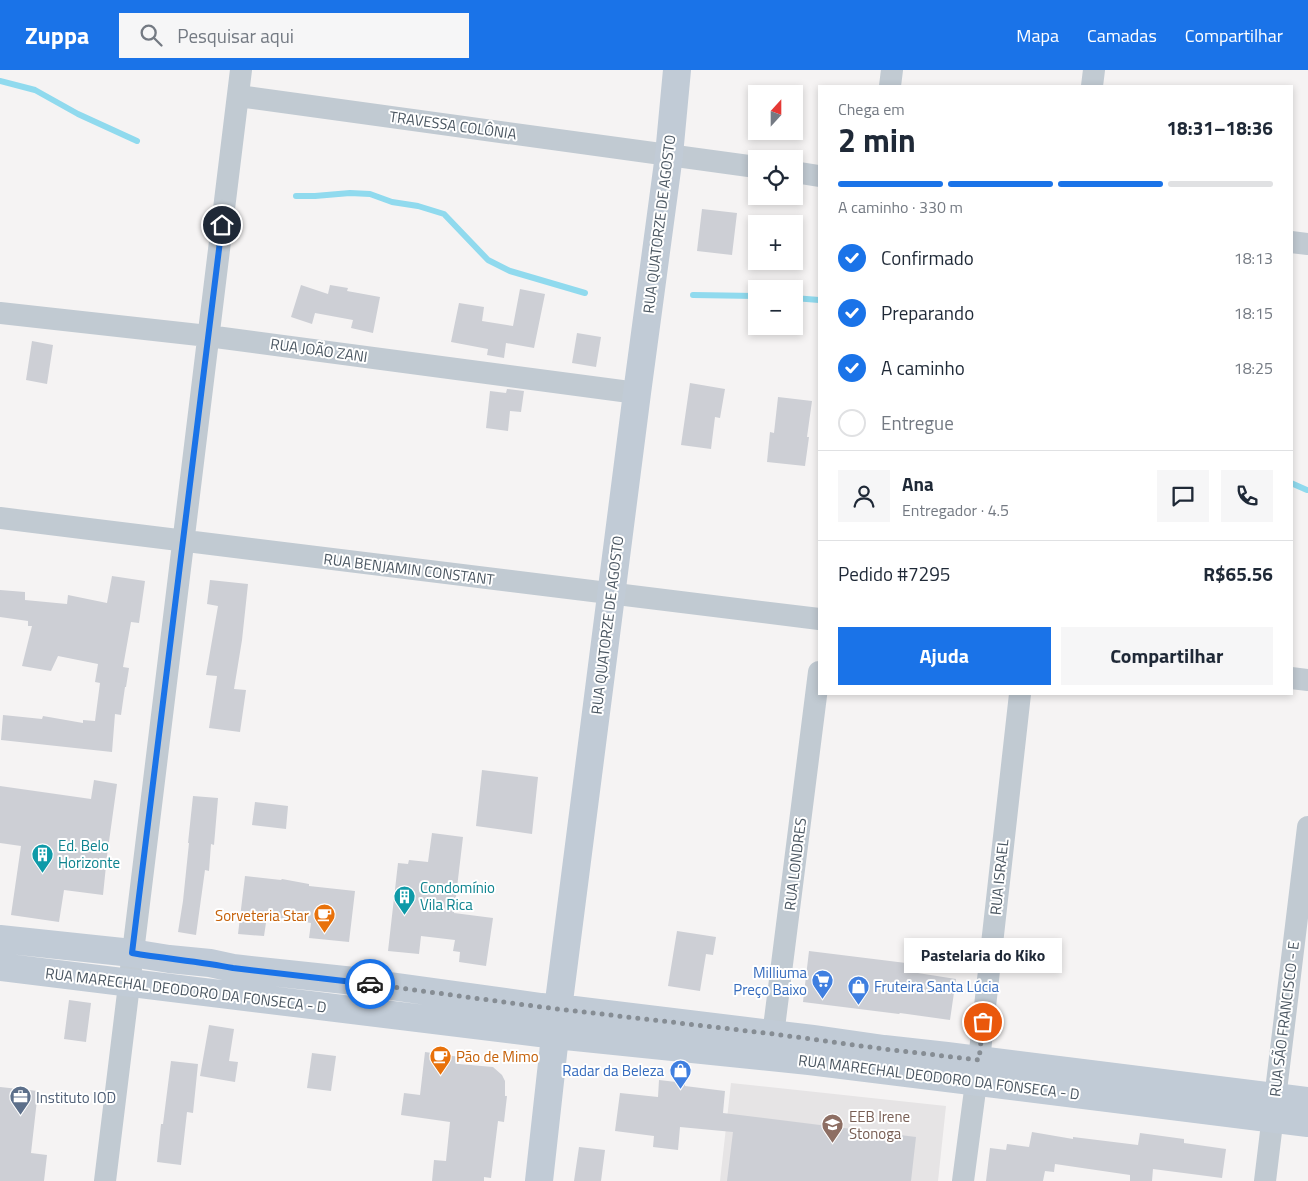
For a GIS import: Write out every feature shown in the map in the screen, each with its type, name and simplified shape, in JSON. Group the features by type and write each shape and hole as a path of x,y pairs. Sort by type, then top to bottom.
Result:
{"street":[{"path":"105,1181 241,70"},
{"name":"RUA QUATORZE DE AGOSTO","path":"539,1181 636,393 669,154 677,70"},
{"path":"890,85 892,70"},
{"path":"1092,85 1094,70"},
{"name":"TRAVESSA COLÔNIA","path":"238,96 748,166"},
{"path":"803,173 818,176"},
{"path":"1293,242 1308,244"},
{"name":"RUA JOÃO ZANI","path":"0,313 208,336 636,393"},
{"name":"RUA BENJAMIN CONSTANT","path":"0,518 818,619"},
{"path":"1293,678 1308,680"},
{"name":"RUA LONDRES","path":"772,1045 818,680"},
{"name":"RUA ISRAEL","path":"964,1181 1020,695"},
{"name":"RUA SÃO FRANCISCO - E","path":"1265,1181 1308,827"},
{"name":"RUA MARECHAL DEODORO DA FONSECA - D","path":"0,939 132,953 210,963 233,968 354,982 560,1019 675,1035 772,1045 1274,1108 1308,1123"},
{"name":"RUA MARECHAL DEODORO DA FONSECA - D","path":"0,967 520,1030 560,1019"},
{"name":"RUA MARECHAL DEODORO DA FONSECA - D","path":"1274,1108 1308,1100"}],"shaded area":[{"name":"EEB Irene Stonoga","path":"731,1083 946,1106 938,1181 720,1181"}],"building":[{"path":"702,209 737,213 732,255 697,251"},
{"path":"301,285 328,294 330,285 348,288 347,291 380,297 373,333 351,328 353,320 315,313 312,324 291,317"},
{"path":"520,289 545,294 534,348 506,343 504,358 487,355 488,349 451,342 459,303 484,307 482,321 513,326"},
{"path":"577,333 601,337 596,367 572,363"},
{"path":"32,341 53,345 47,384 26,380"},
{"path":"690,383 725,389 720,418 715,417 711,449 681,445"},
{"path":"507,389 524,391 521,412 510,411 508,431 486,428 490,391 506,393"},
{"path":"778,397 812,401 805,466 767,462 770,432 774,433"},
{"path":"112,576 145,581 139,623 131,622 123,667 129,668 121,715 115,714 112,752 1,740 3,715 42,719 43,716 83,723 83,720 95,721 100,683 95,682 98,664 58,656 51,671 22,666 32,626 28,626 28,621 0,617 0,590 25,592 25,600 67,604 68,595 107,603"},
{"path":"210,580 248,584 234,689 246,690 240,732 209,728 217,676 206,675 218,606 207,604"},
{"path":"482,770 538,777 532,834 476,826"},
{"path":"94,780 117,784 103,895 64,890 59,922 11,915 21,846 0,843 0,786 91,799"},
{"path":"193,796 218,798 214,845 211,844 209,871 205,870 196,935 178,932 183,901"},
{"path":"255,802 288,806 286,829 252,825"},
{"path":"432,833 463,837 454,913 493,918 486,966 459,962 460,952 453,951 455,940 421,936 419,954 388,951 398,863 408,864 409,860 428,862"},
{"path":"245,876 282,879 309,884 309,886 355,891 349,942 309,938 311,923 267,916 264,936 238,934"},
{"path":"677,931 716,937 713,955 706,954 700,991 668,986"},
{"path":"809,951 906,963 905,971 956,979 950,1020 803,1002"},
{"path":"69,1000 91,1003 86,1042 64,1039"},
{"path":"209,1025 234,1029 229,1061 238,1062 235,1082 200,1076"},
{"path":"425,1052 460,1057 459,1064 493,1067 502,1075 505,1081 505,1096 507,1096 504,1122 498,1121 491,1178 484,1177 484,1181 432,1181 434,1160 446,1161 450,1122 401,1115 404,1093 420,1095"},
{"path":"312,1053 336,1056 331,1091 307,1088"},
{"path":"171,1061 198,1064 193,1113 187,1112 181,1165 157,1162"},
{"path":"659,1080 685,1083 685,1086 725,1091 723,1113 916,1137 911,1181 727,1181 733,1132 680,1127 678,1150 653,1147 654,1136 615,1131 620,1093 658,1097"},
{"path":"0,1087 38,1091 31,1153 47,1155 44,1181 0,1181"},
{"path":"1032,1132 1073,1139 1073,1137 1138,1145 1140,1133 1184,1139 1184,1143 1226,1149 1222,1178 1153,1169 1152,1181 1130,1181 1130,1175 1055,1164 1054,1172 1045,1171 1043,1181 986,1181 990,1148 1006,1150 1007,1144 1029,1147"},
{"path":"579,1147 605,1150 601,1181 574,1181"}],"waterway":[{"path":"0,81 35,90 78,114 137,141"},
{"path":"296,196 350,193 370,194 392,202 418,206 444,214 488,260 510,271 585,293"},
{"path":"693,295 748,296"},
{"path":"803,299 818,300"},
{"path":"1293,484 1307,490"}],"way so far":[{"path":"370,984 541,1007 979,1060 983,1022"}],"place":[{"name":"Ed. Belo Horizonte","path":"42,873"},
{"name":"Condomínio Vila Rica","path":"404,915"},
{"name":"Sorveteria Star","path":"325,934"},
{"name":"Milliuma Preço Baixo","path":"823,1000"},
{"name":"Fruteira Santa Lúcia","path":"858,1005"},
{"name":"Pastelaria do Kiko","path":"983,1022"},
{"name":"Pão de Mimo","path":"440,1075"},
{"name":"Radar da Beleza","path":"680,1089"},
{"name":"Instituto IOD","path":"20,1116"},
{"name":"EEB Irene Stonoga","path":"833,1144"}],"route":[{"path":"222,225 132,953 210,963 233,968 370,984"}]}
